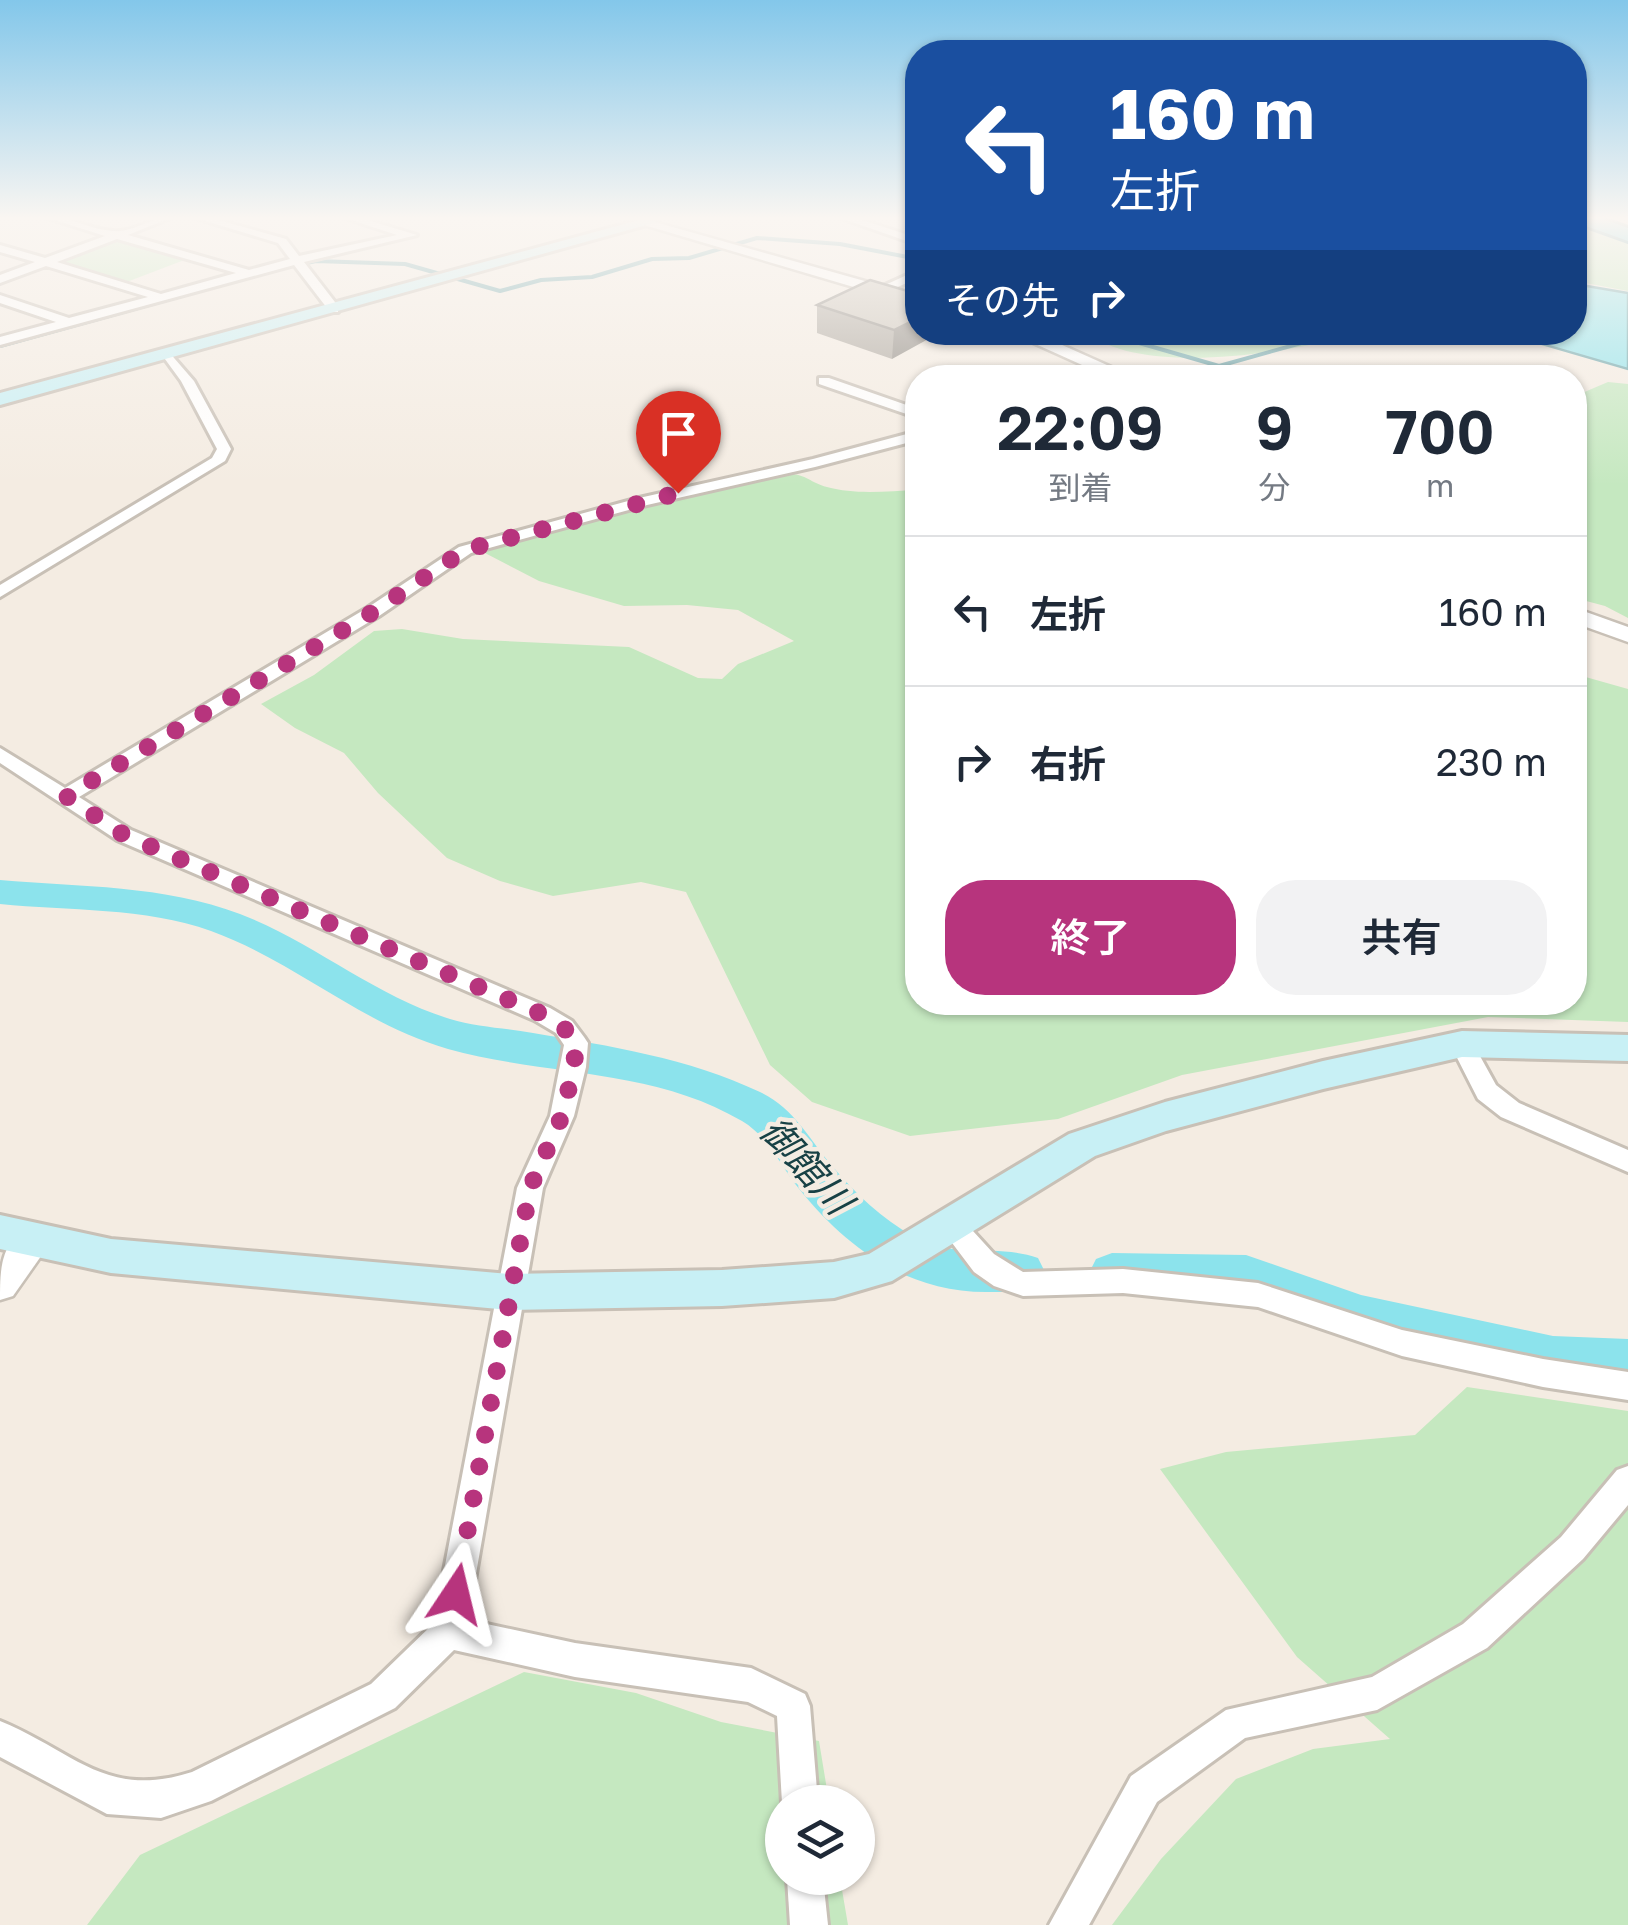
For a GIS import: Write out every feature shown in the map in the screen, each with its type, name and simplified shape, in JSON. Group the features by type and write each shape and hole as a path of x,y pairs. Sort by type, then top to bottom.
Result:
{"main road":[{"path":"0,398 345,306"},
{"path":"17,1236 111,1256 509,1292 722,1288 834,1280 878,1269 953,1227 1082,1144 1166,1116 1323,1074 1462,1044 1628,1048"}],"street":[{"path":"20,306 71,323"},
{"path":"0,341 135,306"},
{"path":"1048,345 1096,365"},
{"path":"0,592 218,461 224,448 187,380 168,356"},
{"path":"824,381 905,409"},
{"path":"66,796 373,612 465,550 644,500 815,463 905,439"},
{"path":"1587,620 1628,635"},
{"path":"0,754 9,771 66,796 124,835 542,1014 564,1028 575,1055 562,1116 530,1188 449,1632 383,1696 311,1734 162,1800 107,1796 0,1738"},
{"path":"1462,1044 1487,1092 1510,1110 1628,1161"},
{"path":"953,1227 984,1263 1004,1278 1023,1284 1122,1281 1258,1296 1402,1343 1543,1373 1628,1386"},
{"path":"0,1284 17,1236"},
{"path":"1068,1925 1144,1789 1238,1722 1378,1694 1475,1636 1572,1548 1628,1480"},
{"path":"449,1632 575,1660 751,1686 793,1706 799,1785"},
{"path":"807,1895 809,1925"}],"green space":[{"path":"1110,345 1310,345 1180,358"},
{"path":"1608,382 1628,384 1628,618 1587,601 1587,391"},
{"path":"789,474 849,491 905,491 905,1015 1587,1015 1587,677 1628,689 1628,1022 1488,1017 1182,1075 1058,1119 910,1136 812,1102 770,1065 686,892 641,882 553,896 500,881 447,858 378,793 344,753 295,728 261,704 314,675 374,631 402,629 463,639 629,647 698,678 722,679 738,664 794,641 738,610 687,605 624,606 539,581 485,553 498,542"},
{"path":"1467,1387 1628,1411 1628,1925 1112,1925 1161,1859 1236,1779 1313,1749 1390,1739 1297,1657 1160,1469 1226,1452 1415,1435"},
{"path":"524,1672 636,1693 721,1722 819,1741 826,1785 765,1785 765,1895 843,1895 848,1925 87,1925 140,1855"}],"water":[{"path":"1587,306 1628,306 1628,369 1545,345 1587,345"}],"building":[{"path":"820,306 905,306 905,324 894,330"}],"waterway":[{"path":"0,346 146,306"},
{"path":"1146,345 1216,365"},
{"path":"1223,365 1294,345"},
{"name":"御館川","path":"0,892 144,904 200,914 253,934 384,1008 440,1031 634,1067 692,1082 759,1111 775,1123 831,1195 864,1227 900,1252 949,1270 1022,1272"},
{"name":"御館川","path":"1112,1273 1246,1275 1361,1316 1553,1358 1628,1361"}],"route":[{"path":"456,1594 530,1188 562,1116 576,1043 564,1028 542,1014 124,835 66,796 373,612 465,550 678,493"}]}
